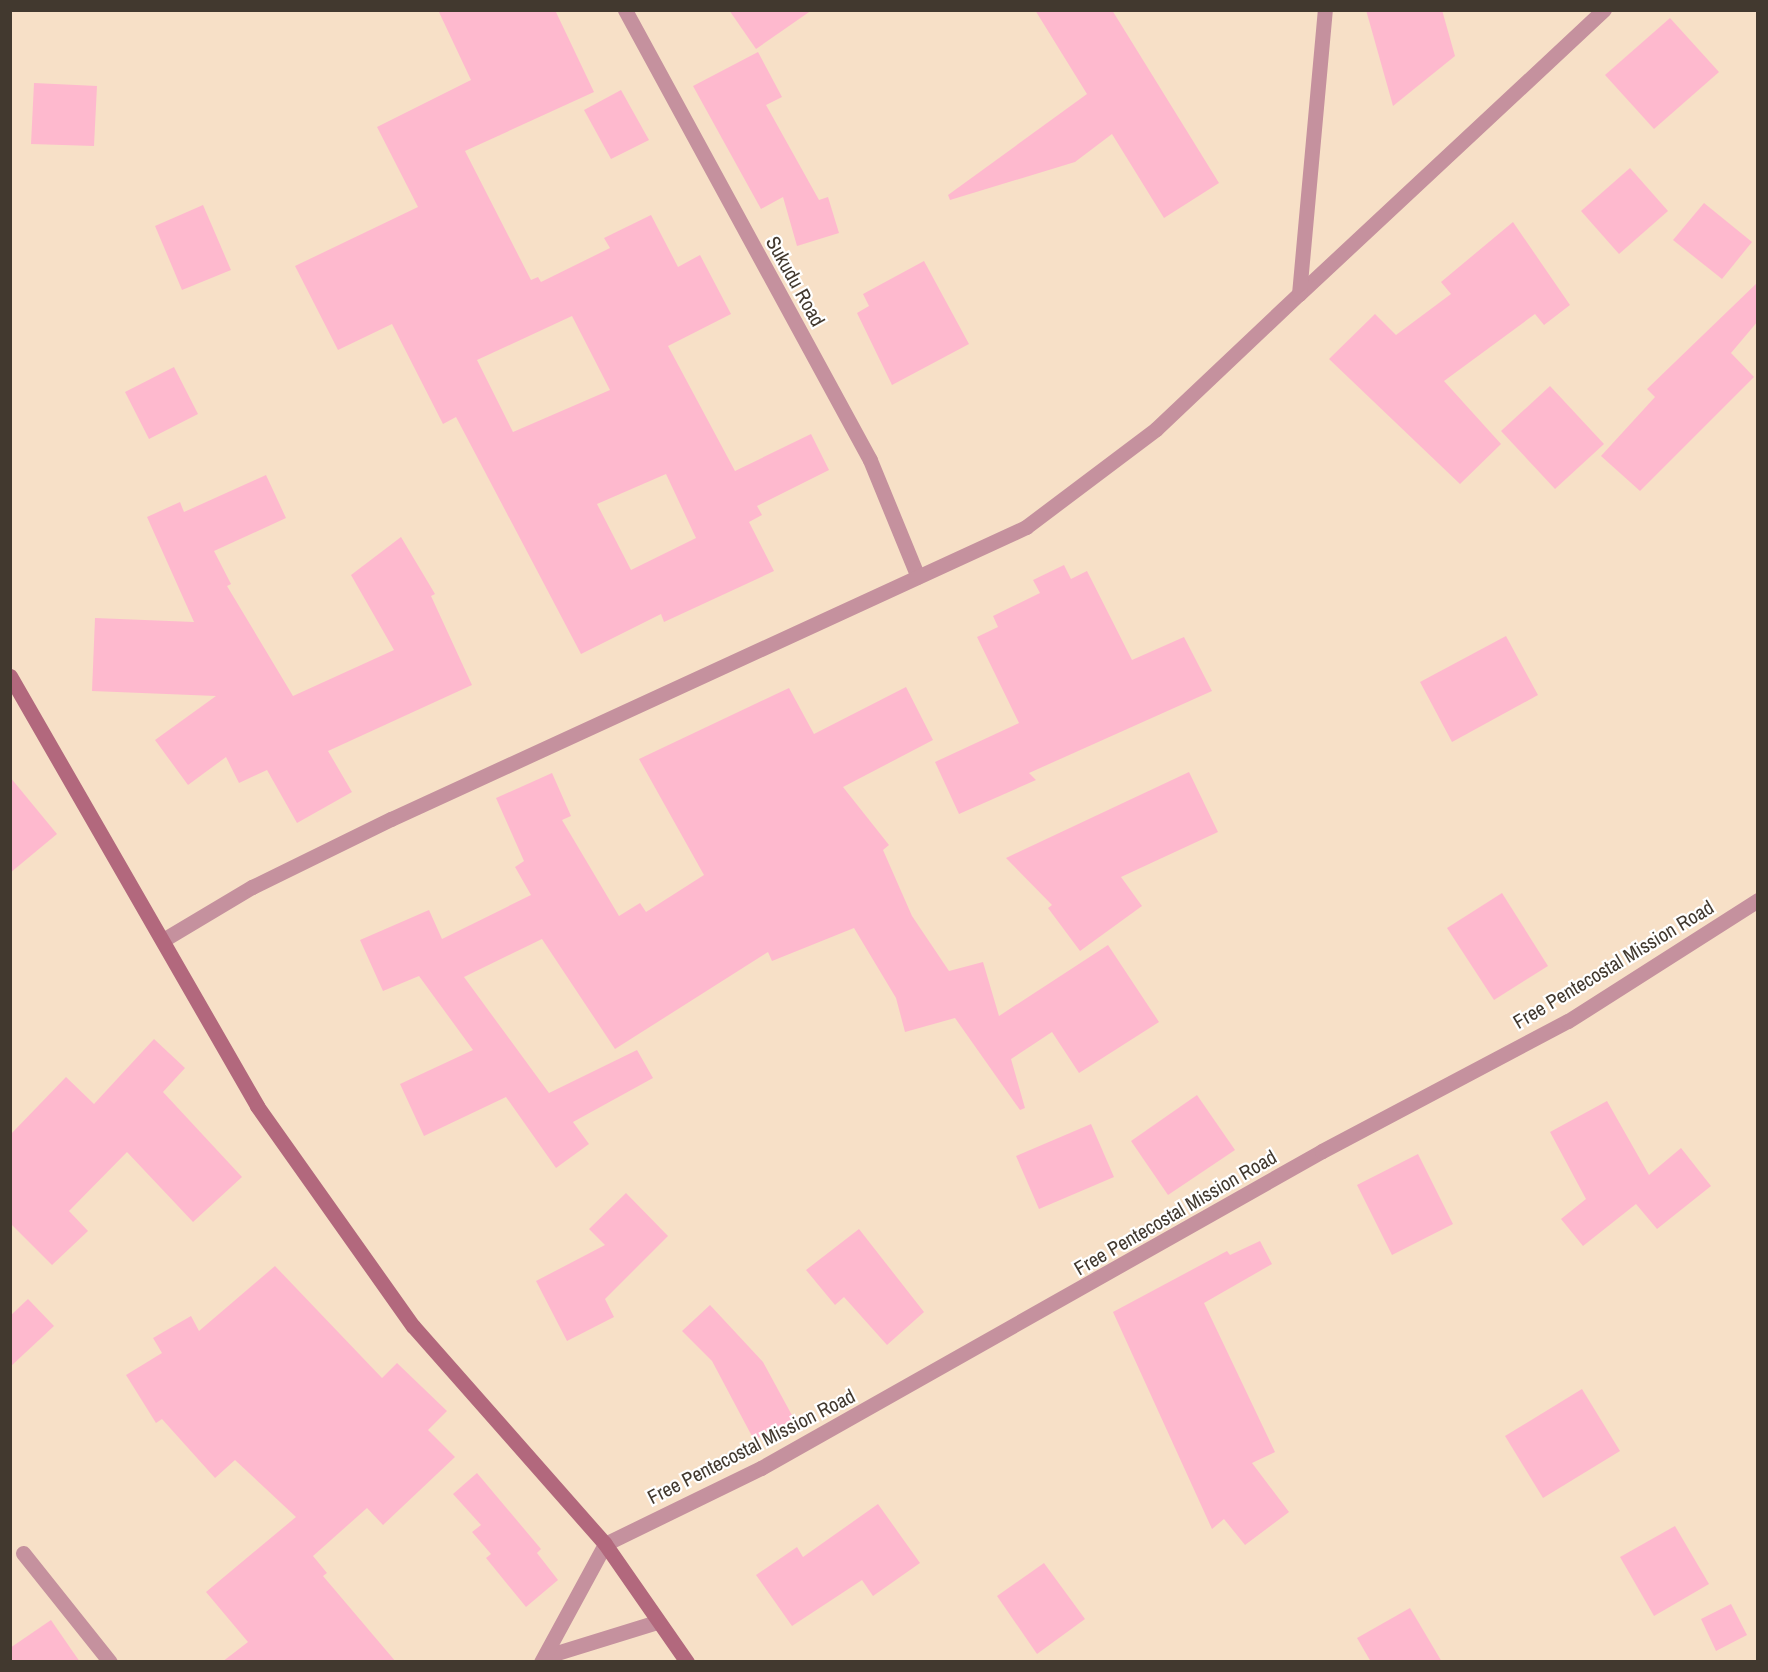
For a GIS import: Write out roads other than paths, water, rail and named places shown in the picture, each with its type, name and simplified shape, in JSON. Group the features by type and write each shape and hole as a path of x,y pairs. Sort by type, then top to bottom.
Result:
{"main road":[{"path":"10,676 257,1106 413,1326 605,1544 657,1622 687,1662"}],"street":[{"name":"Sukudu Road","path":"625,10 870,460 918,577"},
{"path":"1299,294 1325,10"},
{"path":"163,940 252,887 391,819 918,577 1035,520 1156,429 1604,10"},
{"name":"Free Pentecostal Mission Road","path":"605,1544 761,1468 1322,1151 1568,1021 1758,900"},
{"path":"544,1659 605,1544"},
{"path":"23,1553 110,1662"},
{"path":"544,1659 657,1622"}]}
